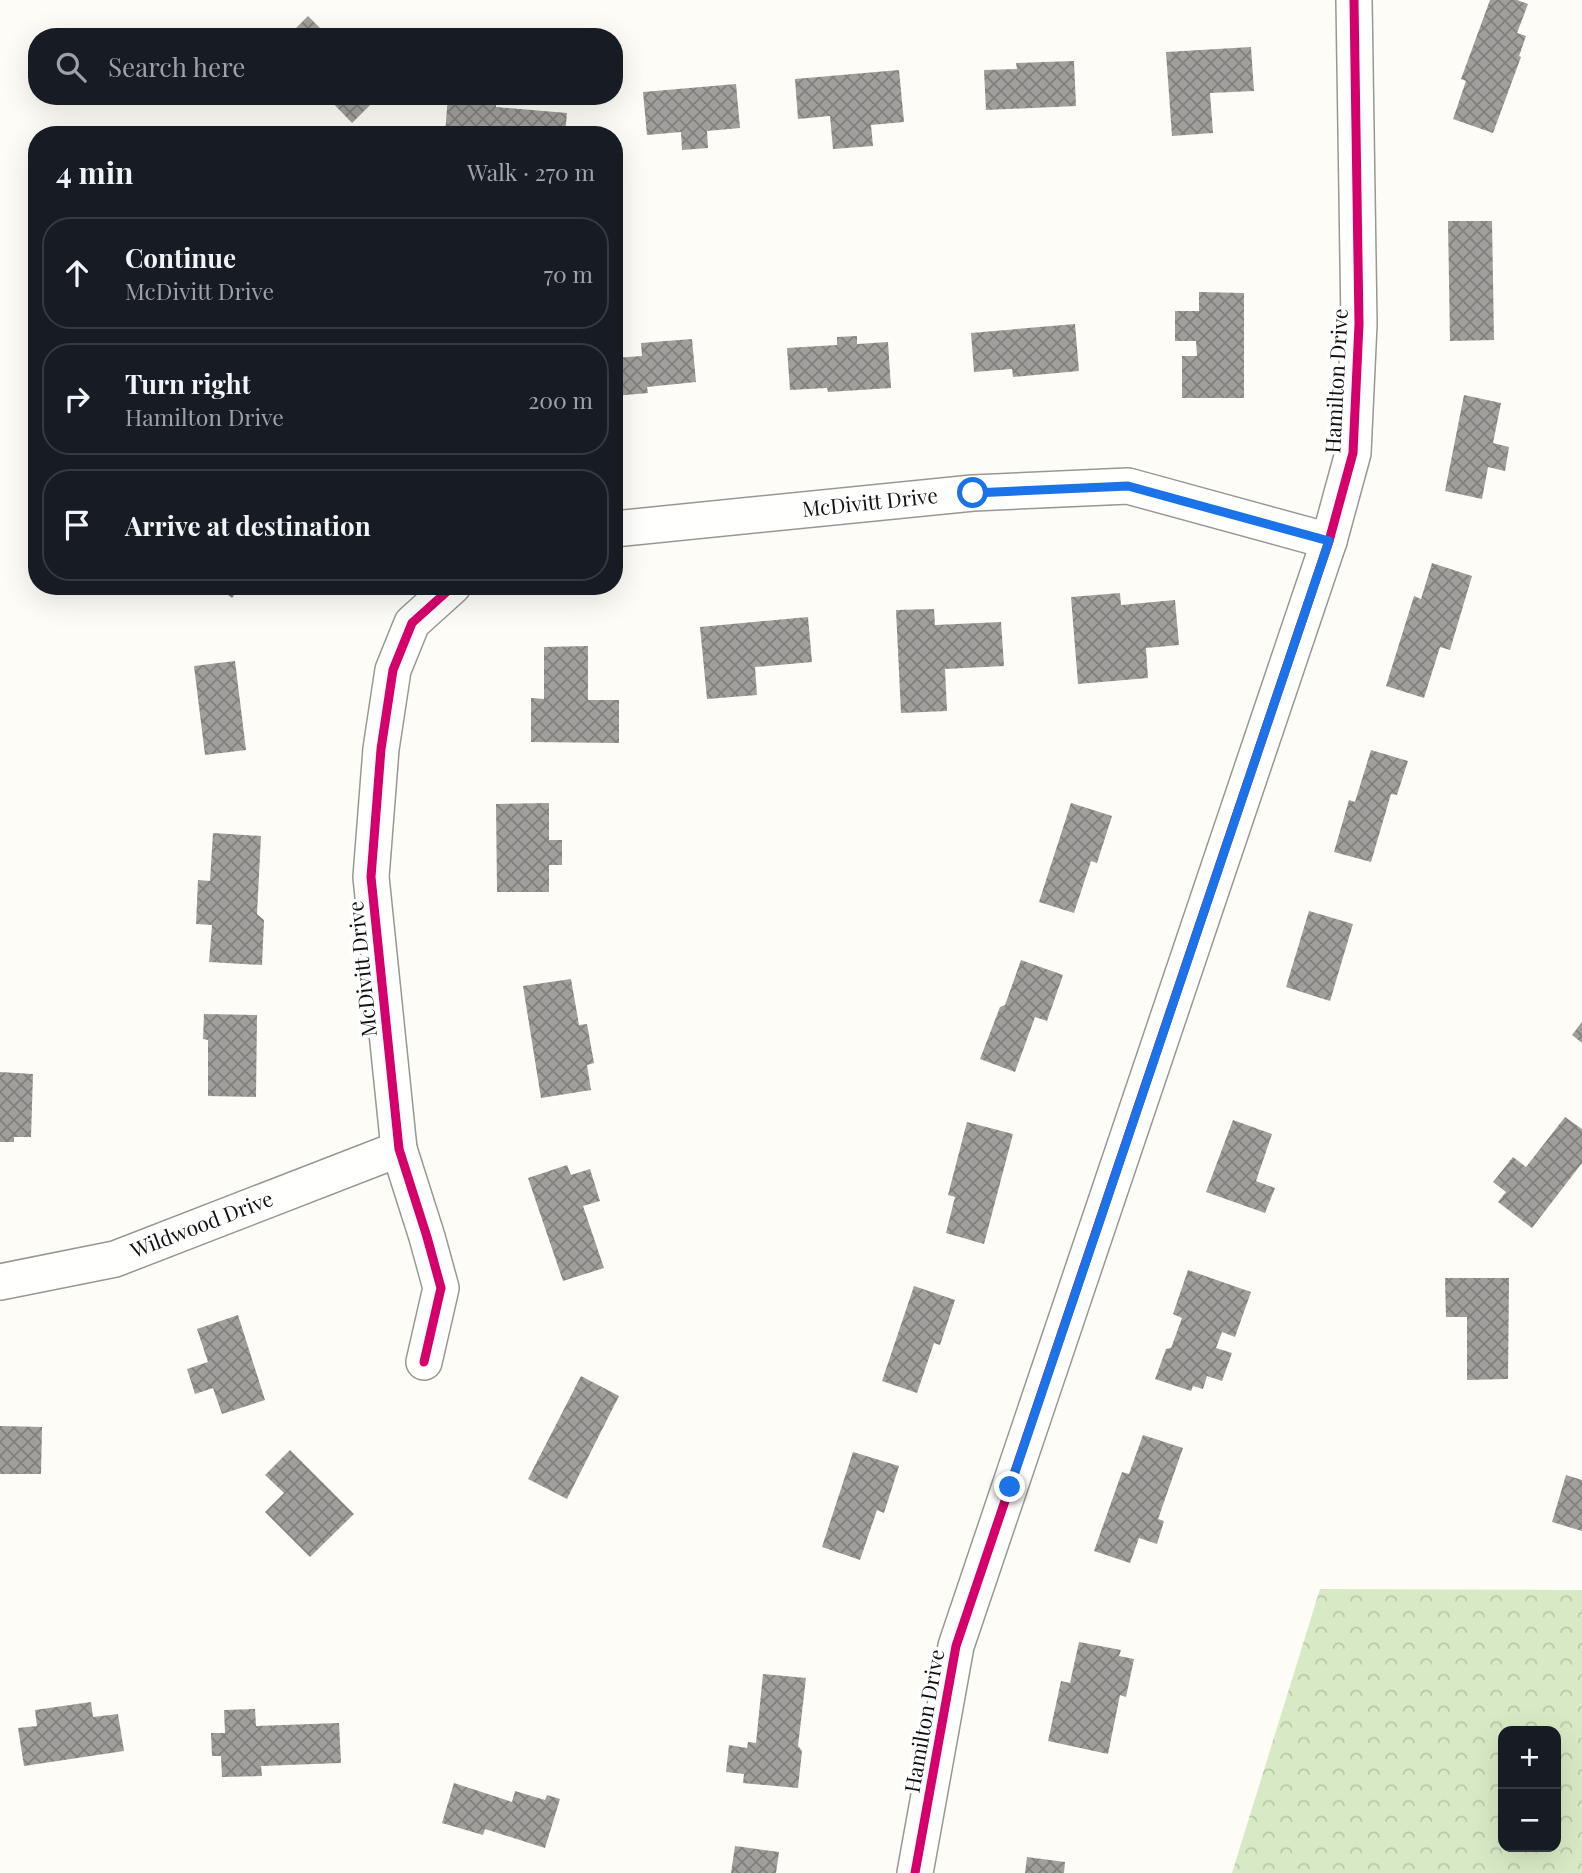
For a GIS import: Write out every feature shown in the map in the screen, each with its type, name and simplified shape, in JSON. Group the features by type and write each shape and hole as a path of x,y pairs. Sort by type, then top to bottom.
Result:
{"street":[{"name":"Hamilton Drive","path":"915,1873 956,1646 1329,541 1353,453 1359,324 1354,0"},
{"name":"McDivitt Drive","path":"623,528 973,493 1128,486 1329,541"},
{"name":"McDivitt Drive","path":"424,1362 441,1289 399,1149 371,877 381,750 393,670 412,623 443,595"},
{"name":"Wildwood Drive","path":"0,1282 115,1259 399,1149"}],"green space":[{"path":"1320,1589 1582,1590 1582,1873 1232,1873"}],"building":[{"path":"1490,0 1517,0 1528,4 1517,33 1526,36 1519,56 1521,57 1493,133 1453,119 1466,81 1461,79"},
{"path":"308,16 320,28 296,28"},
{"path":"1251,47 1254,91 1210,93 1213,133 1172,136 1166,52"},
{"path":"1074,61 1076,106 986,110 984,70 1017,69 1016,63"},
{"path":"899,70 904,122 871,125 873,146 833,149 830,116 798,119 795,79"},
{"path":"736,84 740,128 707,131 708,148 682,150 681,132 647,135 643,92"},
{"path":"335,105 370,105 352,123"},
{"path":"447,105 496,105 567,113 566,126 446,126"},
{"path":"1448,221 1492,221 1494,340 1450,341"},
{"path":"1199,292 1244,293 1244,398 1182,398 1182,356 1197,356 1196,341 1175,341 1175,311 1199,311"},
{"path":"1075,324 1079,371 1013,377 1012,369 974,372 971,333"},
{"path":"857,336 857,344 888,342 891,388 828,392 827,388 790,390 787,348 837,345 837,337"},
{"path":"692,339 696,382 647,387 648,393 623,395 623,357 642,356 641,343"},
{"path":"1464,395 1501,403 1493,443 1509,447 1505,471 1488,467 1482,499 1445,491"},
{"path":"1432,563 1472,576 1450,650 1440,647 1424,698 1386,686 1414,596 1421,599"},
{"path":"1120,593 1121,605 1175,600 1179,645 1146,648 1148,678 1078,684 1071,597"},
{"path":"934,609 935,625 1001,622 1004,666 945,669 947,711 901,713 896,610"},
{"path":"808,617 812,662 755,667 757,695 707,699 700,627"},
{"path":"588,646 588,700 619,700 619,743 531,742 531,698 544,699 544,647"},
{"path":"235,661 246,750 205,755 194,666"},
{"path":"1371,750 1408,761 1397,795 1391,794 1371,862 1334,852 1349,800 1355,802"},
{"path":"549,803 549,840 562,840 562,865 549,865 549,892 497,892 496,804"},
{"path":"1071,803 1112,816 1097,863 1091,861 1074,913 1039,902"},
{"path":"213,833 261,836 257,914 264,920 262,965 209,962 212,925 196,924 198,880 210,881"},
{"path":"1309,911 1353,924 1330,1001 1286,987"},
{"path":"1021,960 1063,975 1047,1021 1035,1017 1015,1072 980,1059 1000,1007 1005,1005"},
{"path":"571,979 579,1025 587,1024 594,1063 587,1065 591,1090 541,1098 523,986"},
{"path":"204,1014 257,1015 256,1097 208,1096 208,1040 203,1039"},
{"path":"1582,1022 1582,1043 1572,1035"},
{"path":"0,1072 33,1074 31,1137 14,1137 14,1142 0,1142"},
{"path":"1565,1117 1582,1129 1582,1163 1532,1228 1498,1202 1506,1192 1493,1182 1513,1157 1526,1167"},
{"path":"1233,1120 1272,1134 1256,1181 1275,1188 1265,1213 1206,1192"},
{"path":"967,1122 1013,1134 984,1244 946,1233 955,1197 948,1195"},
{"path":"567,1165 571,1175 590,1169 600,1201 583,1206 604,1268 563,1281 528,1178"},
{"path":"1188,1270 1251,1292 1235,1337 1222,1332 1216,1348 1232,1353 1222,1381 1207,1376 1203,1389 1193,1386 1191,1391 1155,1379 1182,1318 1173,1314"},
{"path":"1445,1278 1509,1278 1508,1379 1467,1380 1467,1317 1446,1317"},
{"path":"914,1286 955,1300 940,1345 934,1343 917,1393 882,1381"},
{"path":"238,1315 265,1400 222,1414 213,1388 195,1394 187,1369 208,1362 197,1329"},
{"path":"581,1376 619,1396 567,1499 528,1479"},
{"path":"0,1426 42,1427 41,1474 0,1474"},
{"path":"1143,1435 1183,1448 1158,1519 1164,1521 1157,1544 1139,1538 1130,1563 1094,1551 1122,1472 1129,1474"},
{"path":"290,1450 354,1514 310,1557 265,1512 284,1493 265,1475"},
{"path":"853,1452 899,1466 884,1513 877,1510 860,1560 822,1547"},
{"path":"1566,1475 1582,1480 1582,1531 1552,1522"},
{"path":"1079,1642 1121,1650 1119,1656 1134,1659 1126,1697 1120,1695 1108,1754 1048,1741 1061,1681 1070,1683"},
{"path":"763,1674 806,1678 798,1746 802,1751 798,1788 743,1783 744,1774 726,1772 729,1745 747,1748 748,1742 756,1743"},
{"path":"91,1702 93,1717 118,1714 124,1751 24,1766 18,1728 37,1726 35,1710"},
{"path":"255,1709 256,1726 339,1723 341,1763 261,1766 262,1776 222,1777 221,1756 212,1756 211,1733 225,1733 224,1710"},
{"path":"454,1783 512,1802 515,1791 545,1800 547,1795 560,1799 545,1848 485,1829 483,1835 442,1823"},
{"path":"735,1846 779,1852 776,1873 731,1873"},
{"path":"1027,1857 1065,1862 1064,1873 1025,1873"}],"cycle path":[{"path":"915,1873 956,1646 1329,541 1353,453 1359,324 1354,0"},
{"path":"424,1362 441,1288 399,1149 371,877 381,749 393,670 412,623 443,595"}],"route":[{"path":"973,493 1128,486 1329,541 1010,1487"}]}
